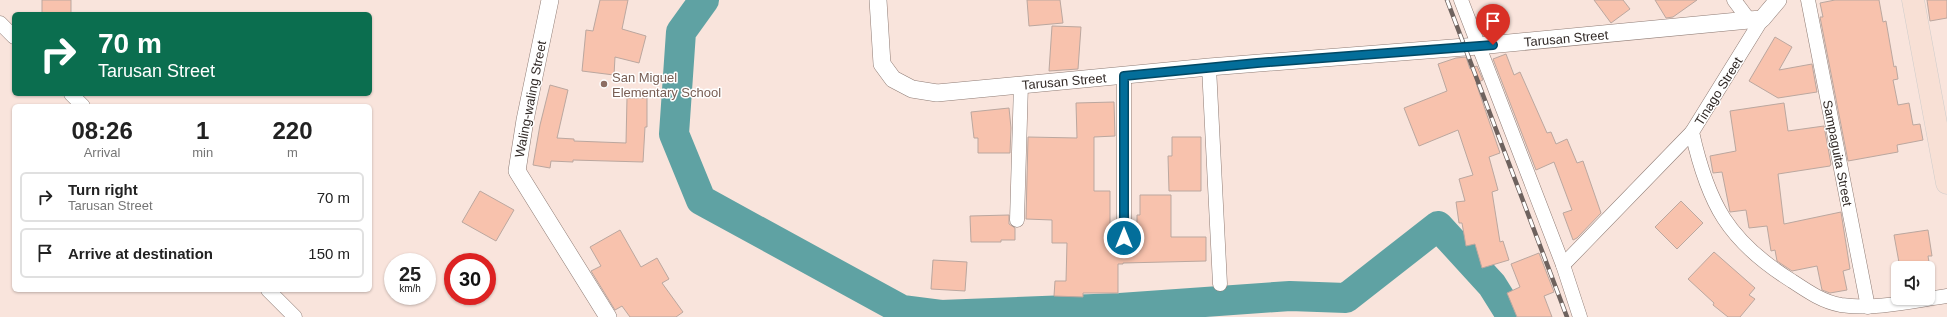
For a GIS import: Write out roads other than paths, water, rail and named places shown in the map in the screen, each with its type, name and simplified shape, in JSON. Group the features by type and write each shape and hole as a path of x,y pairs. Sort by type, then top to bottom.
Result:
{"main road":[{"path":"1913,0 1947,183"}],"street":[{"name":"Waling-waling Street","path":"550,0 525,120 517,171 608,317"},
{"name":"Tarusan Street","path":"878,0 882,64 893,79 912,89 937,93 1209,67 1478,46 1756,20"},
{"path":"1461,0 1563,265 1580,317"},
{"path":"1734,0 1756,20 1778,0"},
{"name":"Sampaguita Street","path":"1808,0 1868,307"},
{"name":"Tinago Street","path":"1756,20 1692,132 1700,168 1712,199 1731,231 1752,252 1778,272 1813,295 1840,305 1868,307 1947,296"},
{"path":"0,23 12,35"},
{"path":"1209,67 1220,284"},
{"path":"1124,76 1124,238"},
{"path":"1017,220 1021,84"},
{"path":"73,96 81,104"},
{"path":"1563,265 1692,132"},
{"path":"270,292 295,317"}],"waterway":[{"path":"704,0 681,32 674,134 701,200 902,310 941,315 1120,308 1290,296 1346,298 1438,226 1492,285 1512,317"}],"railway":[{"path":"1447,0 1567,317"}],"place":[{"name":"San Miguel Elementary School","path":"604,84"}]}
